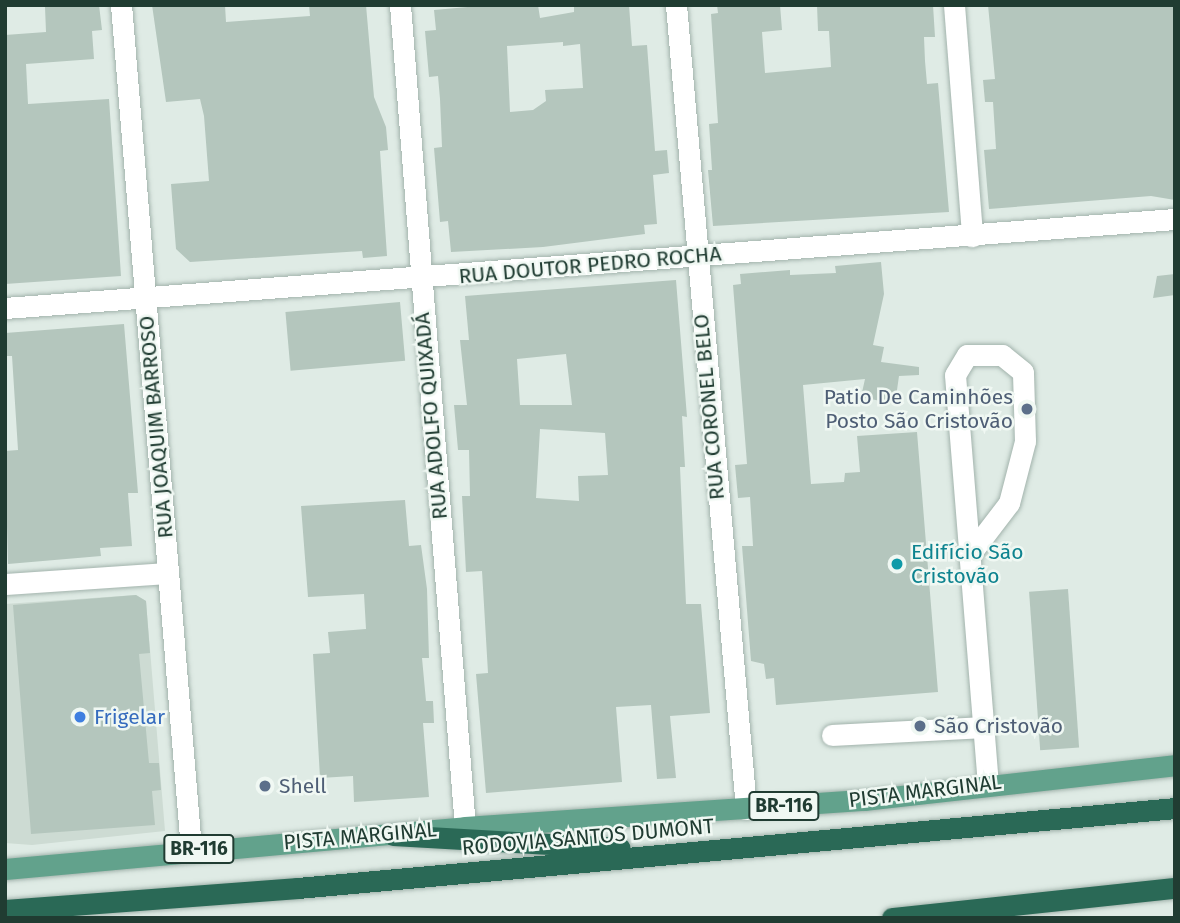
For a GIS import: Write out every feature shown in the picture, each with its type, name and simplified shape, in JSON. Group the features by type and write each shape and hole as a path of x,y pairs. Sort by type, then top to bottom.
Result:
{"highway":[{"name":"RODOVIA SANTOS DUMONT","path":"5,910 1175,808"},
{"path":"393,835 692,852"},
{"path":"892,918 1175,888"}],"main road":[{"name":"PISTA MARGINAL","path":"5,869 466,827 746,809 1175,765"}],"street":[{"name":"RUA JOAQUIM BARROSO","path":"121,5 191,850"},
{"name":"RUA ADOLFO QUIXADÁ","path":"400,5 419,279 466,827"},
{"name":"RUA CORONEL BELO","path":"676,5 746,809"},
{"path":"954,5 972,236"},
{"name":"RUA DOUTOR PEDRO ROCHA","path":"5,308 145,300 1175,219"},
{"path":"970,554 1009,503 1025,441 1023,372 1002,355 967,355 955,375 988,783"},
{"path":"5,584 168,573"},
{"path":"832,735 984,727"}],"shaded area":[{"name":"Frigelar","path":"136,595 146,601 165,831 32,845 5,843 5,604"}],"building":[{"path":"99,5 102,30 92,31 94,59 26,64 28,104 109,99 121,276 5,284 5,35 46,32 45,7"},
{"path":"152,5 225,5 226,22 310,16 309,5 366,5 374,97 386,127 388,150 380,151 387,256 363,258 362,251 190,262 176,249 171,184 209,181 204,116 200,99 166,102"},
{"path":"490,5 538,5 540,18 574,12 574,5 629,5 632,46 647,45 655,151 667,150 669,173 653,175 657,224 644,225 645,234 543,247 451,252 448,221 440,222 434,148 442,147 438,76 429,77 425,31 436,30 434,10","holes":["563,42 563,46 580,44 583,88 545,90 546,101 533,110 510,112 507,46"]},
{"path":"717,5 780,5 782,30 762,32 765,73 831,67 829,31 818,31 817,5 933,5 935,37 924,37 925,61 927,84 938,83 949,212 713,226 708,170 712,170 709,124 718,123 711,14 718,13"},
{"path":"988,5 1174,5 1175,200 1151,196 989,209 984,150 996,149 993,102 985,102 983,80 995,79"},
{"path":"881,262 884,294 873,345 884,347 881,362 919,367 919,375 899,376 895,404 861,397 865,379 803,385 811,484 844,482 845,473 860,472 857,436 917,432 938,692 776,705 774,678 766,679 764,664 751,661 742,546 753,546 750,497 738,498 735,465 747,464 733,285 741,284 740,274 790,270 790,275 836,273 835,266"},
{"path":"1175,274 1175,295 1153,298 1157,276"},
{"path":"676,280 687,417 682,416 685,467 680,467 686,604 701,604 710,713 670,716 676,778 657,779 651,705 616,707 622,782 486,793 476,674 488,673 482,571 466,572 462,496 470,496 469,450 458,450 454,405 467,405 460,340 469,340 465,296","holes":["566,354 572,405 520,405 517,359","540,429 605,433 608,475 578,476 579,501 536,498"]},
{"path":"400,302 405,361 291,371 285,312"},
{"path":"124,324 138,493 128,493 132,546 100,548 101,556 8,564 5,451 18,450 12,356 5,356 5,333"},
{"path":"405,500 409,546 421,545 427,589 429,658 422,658 426,701 433,701 434,723 423,723 429,797 354,802 353,776 320,778 313,654 330,653 328,632 366,629 364,594 308,597 301,506"},
{"path":"1068,589 1079,748 1040,750 1029,592"},
{"name":"Frigelar","path":"136,595 146,601 150,653 139,654 149,763 159,763 161,790 152,791 155,825 31,834 13,605"}],"place":[{"name":"Patio De Caminhões Posto São Cristovão","path":"1027,409"},
{"name":"Edifício São Cristovão","path":"897,564"},
{"name":"Frigelar","path":"80,717"},
{"name":"São Cristovão","path":"920,726"},
{"name":"Shell","path":"265,786"}]}
